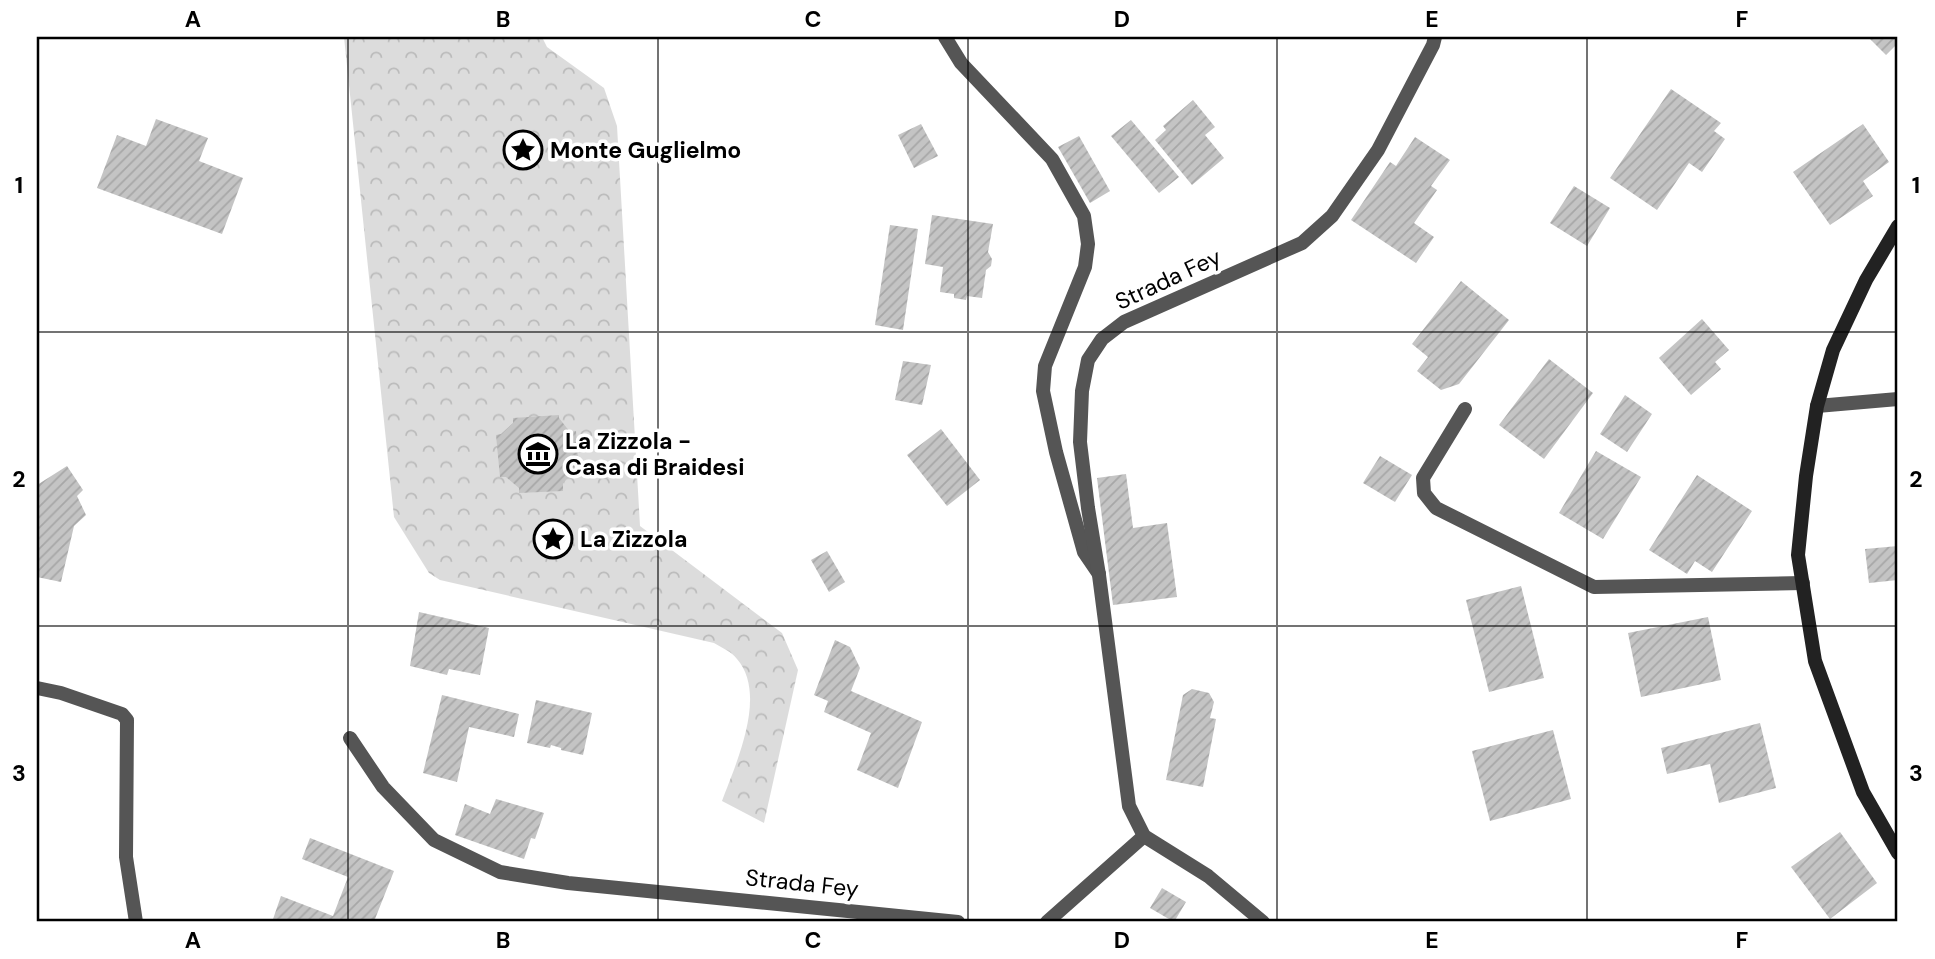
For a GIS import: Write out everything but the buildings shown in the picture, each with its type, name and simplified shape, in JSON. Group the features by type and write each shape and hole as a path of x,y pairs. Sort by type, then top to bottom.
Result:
{"main road":[{"path":"1898,226 1866,280 1833,350 1817,406 1798,555 1815,661 1863,792 1898,853"}],"street":[{"path":"945,37 961,63 1052,159 1084,216 1088,244 1085,267 1045,366 1043,391 1056,452 1084,552 1099,575"},
{"name":"Strada Fey","path":"1144,836 1129,806 1080,442 1082,391 1088,360 1102,339 1124,322 1302,243 1332,216 1378,150 1435,37"},
{"path":"1817,406 1898,399"},
{"path":"1465,409 1423,478 1424,493 1436,508 1594,587 1803,583"},
{"path":"37,688 61,693 122,714 127,720 126,857 136,922"},
{"name":"Strada Fey","path":"350,738 383,787 434,840 500,872 568,883 958,922"},
{"path":"1046,922 1144,836 1208,876 1263,922"}],"green space":[{"path":"344,37 542,37 547,47 604,88 617,126 640,526 782,633 798,670 764,823 722,801 741,749 750,710 746,674 732,654 714,643 440,580 429,573 394,517"}],"place":[{"name":"Monte Guglielmo","path":"523,150"},
{"name":"La Zizzola - Casa di Braidesi","path":"538,454"},
{"name":"La Zizzola","path":"553,539"}]}
